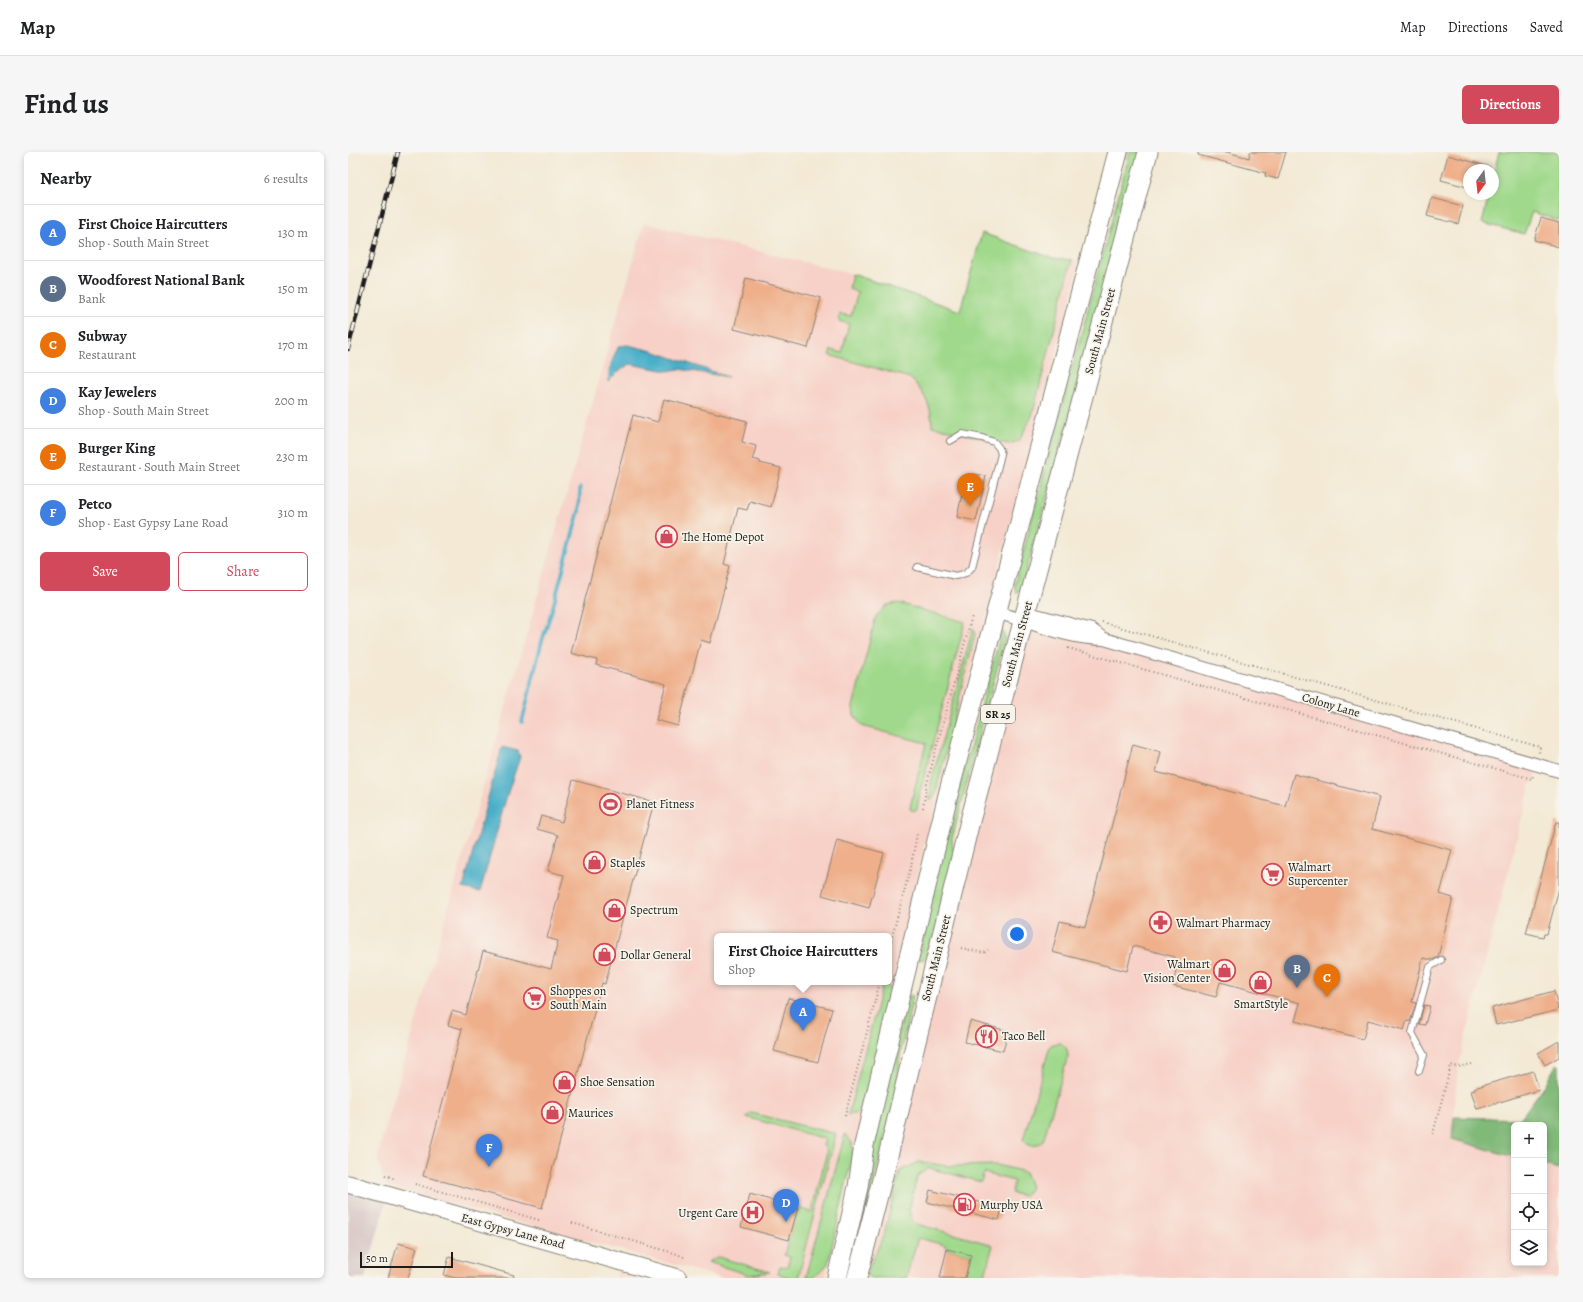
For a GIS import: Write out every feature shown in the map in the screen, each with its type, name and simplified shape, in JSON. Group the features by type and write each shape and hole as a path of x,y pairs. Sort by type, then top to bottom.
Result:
{"main road":[{"name":"SR 25","path":"837,1278 858,1187 864,1145 948,795 1118,152"},
{"name":"South Main Street","path":"856,1278 886,1164 969,825 1148,152"},
{"name":"East Gypsy Lane Road","path":"348,1184 678,1278"}],"street":[{"name":"Colony Lane","path":"996,612 1024,616 1048,628 1089,639 1104,639 1559,771"}],"lane":[{"path":"917,567 956,576 966,573 972,567 1001,454 999,448 994,442 982,438 962,434 950,441"},
{"path":"1419,1071 1424,1055 1412,1033 1430,967 1441,960"}],"path":[{"path":"923,808 927,783 972,616"},
{"path":"1098,620 1540,747 1538,758"},
{"path":"1068,648 1532,779 1534,772"},
{"path":"892,937 911,866 917,834"},
{"path":"961,948 984,953 988,950"},
{"path":"845,1116 879,985"},
{"path":"1433,1134 1451,1065 1458,1067 1472,1064"},
{"path":"385,1175 396,1179"},
{"path":"415,1184 539,1220"},
{"path":"572,1223 684,1257"}],"shaded area":[{"path":"644,223 852,274 960,311 982,233 1052,258 1072,260 1080,263 924,847 825,1278 723,1278 385,1186 377,1158"},
{"path":"1023,620 1538,766 1533,783 1531,783 1458,1067 1452,1139 1511,1156 1511,1266 1547,1266 1547,1166 1559,1169 1559,1278 857,1278"},
{"path":"348,1184 388,1195 365,1278 348,1278"},
{"path":"620,1262 678,1278 616,1278"}],"green space":[{"path":"1130,152 1142,152 1022,587 1017,593 1014,586"},
{"path":"1499,152 1559,152 1559,221 1532,212 1524,234 1482,223 1488,200 1499,200 1499,164 1496,164"},
{"path":"982,233 1052,258 1072,260 1032,416 1019,441 1008,444 932,426 929,406 923,394 910,378 829,355 831,350 842,353 849,324 839,321 840,314 851,316 858,292 849,289 852,274 960,311"},
{"path":"898,603 965,622 920,792 917,809 913,811 910,809 911,803 926,743 862,726 854,715 853,707 876,616 887,605"},
{"path":"973,628 975,634 935,795 930,800 931,782"},
{"path":"1003,631 1005,638 952,839 954,854 931,948 923,960 918,959 944,846 1000,637"},
{"path":"882,985 887,985 892,996 867,1101 858,1113 848,1115"},
{"path":"908,995 913,996 900,1055 897,1091 850,1278 845,1278 863,1210 873,1147"},
{"path":"1061,1043 1067,1049 1068,1056 1043,1141 1033,1146 1023,1140 1050,1046"},
{"path":"1556,1065 1559,1065 1559,1169 1547,1166 1547,1122 1511,1122 1511,1156 1452,1139 1454,1117 1520,1119 1545,1085"},
{"path":"751,1113 836,1134 798,1278 778,1274 780,1266 787,1267 790,1257 784,1255 798,1208 812,1212 827,1151 823,1145 825,1139 746,1117"},
{"path":"845,1134 852,1143 853,1153 828,1264 814,1278 806,1278"},
{"path":"919,1162 948,1166 997,1165 1025,1172 1031,1187 1025,1196 1011,1193 1014,1181 984,1173 981,1182 929,1168 917,1176 909,1211 913,1223 993,1245 984,1278 965,1278 971,1255 947,1249 945,1245 918,1238 906,1278 870,1278 866,1274 884,1235 900,1171"},
{"path":"718,1257 770,1272 749,1275 708,1262"}],"water":[{"path":"628,345 653,351 728,377 679,369 667,371 630,364 618,372 608,382 611,364 619,346"},
{"path":"502,747 518,751 520,757 507,795 480,892 463,888"}],"building":[{"path":"1198,152 1227,152 1249,158 1250,152 1286,152 1278,179 1265,176 1266,173 1198,155"},
{"path":"1448,155 1480,164 1463,164 1463,186 1441,180"},
{"path":"1432,198 1463,206 1458,224 1427,216"},
{"path":"1541,218 1559,223 1559,247 1534,240"},
{"path":"746,278 821,298 808,348 734,329"},
{"name":"The Home Depot","path":"664,399 747,421 742,442 756,446 753,459 760,461 760,463 781,468 771,507 750,501 747,510 738,508 724,564 730,566 710,643 701,640 678,726 656,720 666,684 596,665 597,660 571,653 633,415 658,422"},
{"path":"974,474 986,476 976,521 957,517 962,494 969,496"},
{"name":"Walmart Supercenter","path":"1133,744 1161,752 1156,772 1285,806 1294,774 1380,797 1372,829 1452,850 1440,894 1453,898 1438,957 1432,960 1423,958 1412,1002 1416,1003 1410,1022 1407,1021 1404,1030 1368,1020 1363,1039 1295,1021 1300,1003 1220,982 1216,997 1173,986 1176,970 1171,969 1175,957 1133,946 1127,971 1052,952 1060,921 1085,927"},
{"name":"Shoppes on South Main","path":"573,780 654,802 605,984 602,983 542,1208 423,1176 462,1029 448,1025 452,1011 466,1015 483,951 551,969 558,941 547,938 564,875 548,871 558,835 537,829 541,816 562,822"},
{"path":"1556,822 1559,822 1559,888 1547,934 1544,934 1543,937 1526,933"},
{"path":"837,840 884,853 869,908 822,895"},
{"path":"1554,991 1558,1009 1555,1011 1496,1025 1492,1008"},
{"path":"788,998 832,1009 818,1062 774,1051"},
{"path":"1424,1005 1430,1006 1425,1025 1419,1024"},
{"name":"Taco Bell","path":"970,1021 1008,1031 1003,1051 965,1042"},
{"path":"1559,1041 1559,1057 1545,1065 1538,1053"},
{"path":"1533,1071 1539,1090 1477,1109 1471,1091 1475,1090 1474,1088"},
{"name":"Murphy USA","path":"930,1190 1002,1208 999,1220 927,1202"},
{"path":"750,1194 798,1208 789,1240 741,1227"},
{"path":"398,1243 417,1248 408,1278 388,1278"},
{"path":"947,1249 971,1255 965,1278 940,1278"},
{"path":"449,1257 514,1275 513,1278 455,1278 444,1275"}],"waterway":[{"path":"522,722 542,641 579,511 580,488"}],"railway":[{"path":"348,349 398,152"}],"place":[{"name":"Burger King","path":"970,506"},
{"name":"The Home Depot","path":"666,537"},
{"name":"Planet Fitness","path":"611,804"},
{"name":"Staples","path":"594,863"},
{"name":"Walmart Supercenter","path":"1272,874"},
{"name":"Spectrum","path":"615,910"},
{"name":"Walmart Pharmacy","path":"1160,923"},
{"name":"Dollar General","path":"604,955"},
{"name":"Walmart Vision Center","path":"1225,971"},
{"name":"SmartStyle","path":"1261,983"},
{"name":"Woodforest National Bank","path":"1297,988"},
{"name":"Subway","path":"1327,997"},
{"name":"Shoppes on South Main","path":"534,998"},
{"name":"First Choice Haircutters","path":"803,1031"},
{"name":"Taco Bell","path":"987,1036"},
{"name":"Shoe Sensation","path":"564,1082"},
{"name":"Maurices","path":"553,1113"},
{"name":"Petco","path":"489,1167"},
{"name":"Murphy USA","path":"964,1205"},
{"name":"Urgent Care","path":"753,1213"},
{"name":"Kay Jewelers","path":"786,1222"}]}
